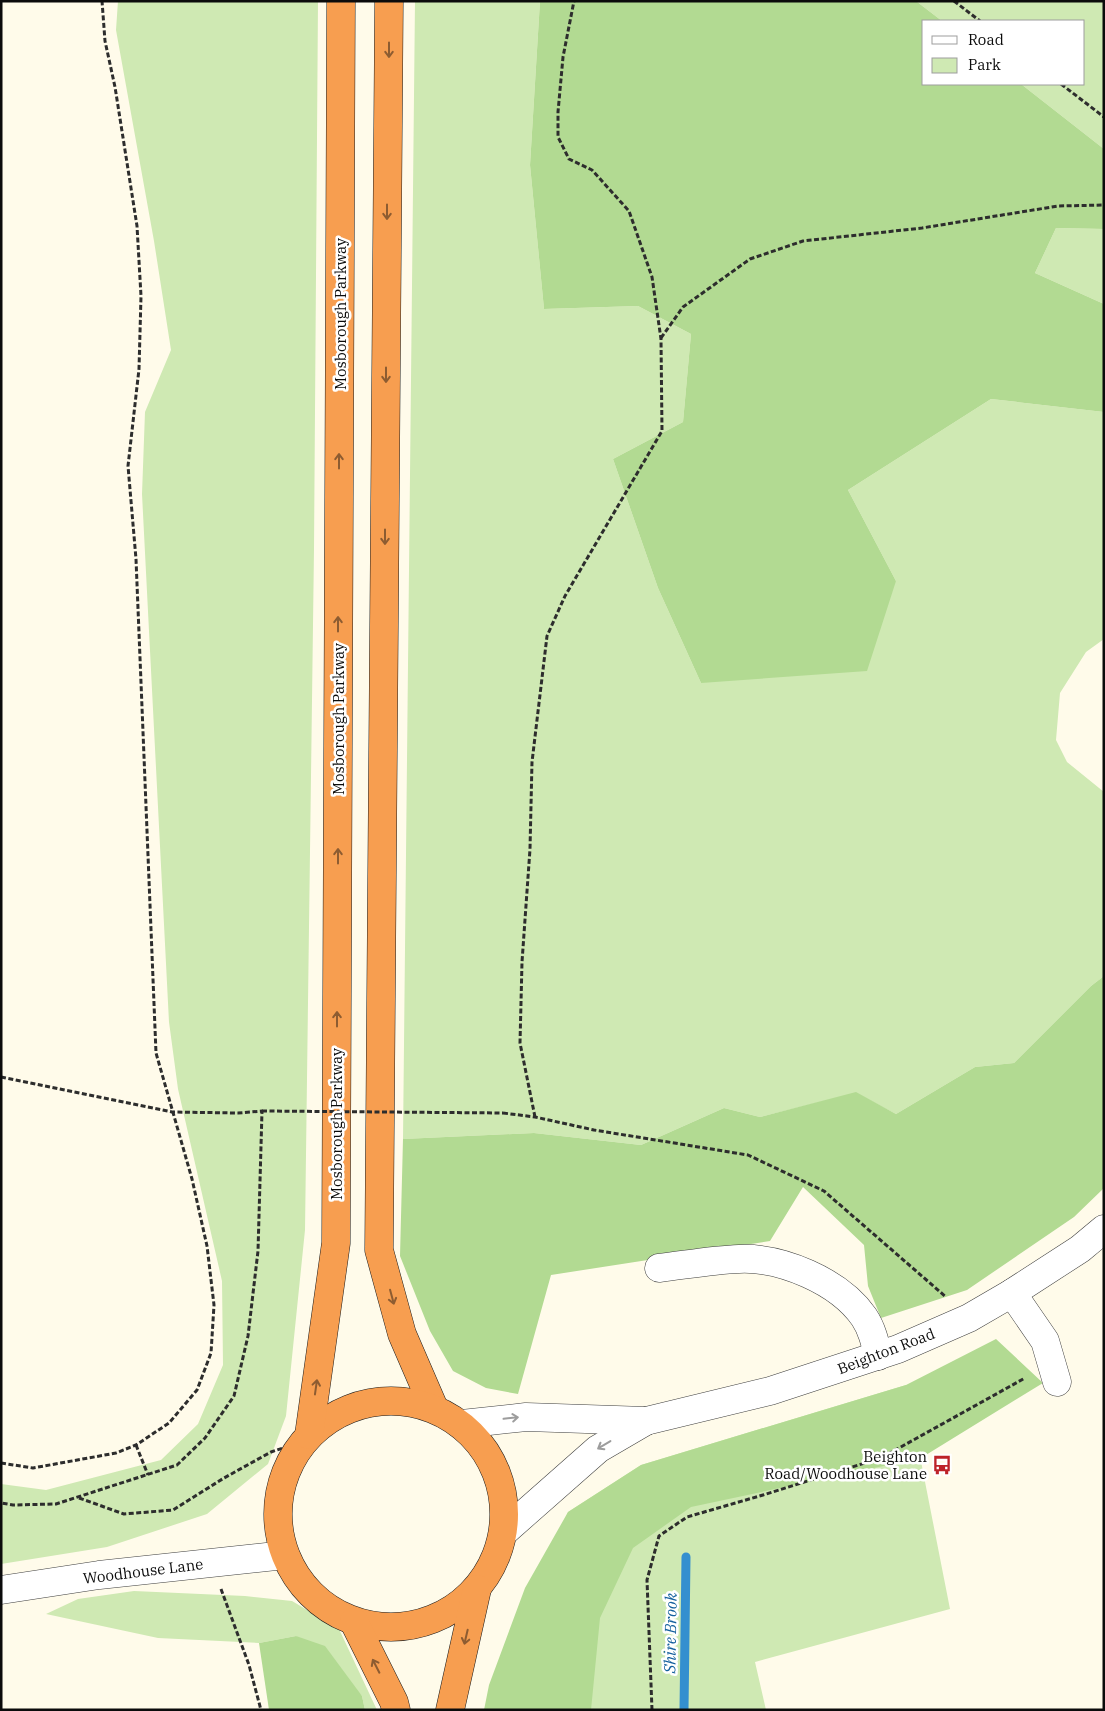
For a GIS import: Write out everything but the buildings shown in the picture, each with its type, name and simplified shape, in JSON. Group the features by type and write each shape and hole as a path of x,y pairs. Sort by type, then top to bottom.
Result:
{"highway":[{"name":"Mosborough Parkway","path":"307,1438 336,1243 341,1"},
{"path":"389,1 379,1250 402,1334 434,1408"},
{"path":"378,1399 414,1403 434,1408 462,1424 496,1468 506,1507 505,1531 492,1568 477,1590 446,1614 415,1626 375,1627 354,1622 319,1603 299,1582 285,1555 277,1510 285,1472 307,1438 341,1411 378,1399"},
{"path":"450,1710 477,1590"},
{"path":"354,1622 394,1702 396,1710"}],"street":[{"name":"Beighton Road","path":"462,1424 526,1417 646,1421 770,1391 898,1349 969,1318 1080,1249 1104,1230"},
{"path":"659,1268 740,1259 781,1263 821,1280 844,1295 863,1316 872,1333 878,1356"},
{"path":"1012,1293 1045,1341 1054,1372"},
{"name":"Beighton Road","path":"505,1531 598,1449 646,1421"},
{"name":"Woodhouse Lane","path":"1,1590 99,1575 285,1555"}],"path":[{"path":"1,1463 33,1468 116,1453 136,1445 169,1423 192,1397 197,1390 211,1353 214,1305 207,1246 192,1179 156,1053 136,559 128,466 139,369 141,296 138,234 115,87 105,42 102,1"},
{"path":"535,1117 520,1043 522,962 530,849 532,762 547,636 565,596 662,431 661,339 652,277 629,211 592,170 569,159 558,137 558,112 563,57 574,1"},
{"path":"954,1 979,20"},
{"path":"1062,85 1104,116"},
{"path":"661,339 683,307 750,259 803,241 922,228 1058,206 1104,205"},
{"path":"1,1077 172,1112 503,1113 748,1155 824,1191 969,1318"},
{"path":"1,1503 12,1506 56,1504 177,1465 205,1438 234,1396 248,1336 258,1252 262,1111"},
{"path":"652,1710 647,1580 659,1536 687,1518 881,1458 1054,1372"},
{"path":"79,1498 124,1514 173,1510 224,1478 271,1452 307,1438"},
{"path":"136,1445 148,1475"},
{"path":"211,1563 249,1665 261,1710"}],"green space":[{"path":"118,1 318,1 314,549 305,1230 286,1416 268,1464 207,1514 107,1547 1,1564 1,1484 46,1490 161,1460 198,1424 223,1365 222,1281 178,1089 169,1022 142,494 145,412 171,350 154,241 116,30"},
{"path":"415,1 540,1 530,165 544,309 638,306 691,334 683,422 613,459 658,588 701,683 896,581 848,490 991,399 1104,412 1104,639 1086,652 1060,693 1056,740 1067,762 1104,792 1104,976 1091,986 1014,1063 975,1067 896,1114 856,1093 760,1117 724,1108 641,1145 534,1133 403,1139"},
{"path":"540,1 916,1 941,20 922,20 922,85 1022,85 1104,149 1104,229 1056,228 1035,273 1104,304 1104,412 991,399 848,490 896,581 867,671 701,683 658,588 613,459 683,422 691,334 638,306 544,309 530,165"},
{"path":"916,1 1104,1 1104,149 1022,85 1085,85 1085,20 941,20"},
{"path":"1056,228 1104,229 1104,304 1035,273"},
{"path":"1104,976 1104,1188 1074,1217 967,1290 881,1318 868,1286 864,1245 803,1187 770,1241 551,1275 518,1394 486,1388 453,1371 430,1331 400,1256 403,1139 534,1133 641,1145 724,1108 760,1117 856,1092 896,1114 975,1067 1014,1063 1091,986"},
{"path":"996,1339 1043,1383 921,1458 691,1507 633,1548 600,1618 591,1710 484,1710 489,1685 525,1588 568,1512 641,1465 906,1385"},
{"path":"906,1385 950,1609 755,1662 766,1710 484,1710 568,1512 641,1465"},
{"path":"134,1591 245,1596 292,1601 339,1629 377,1710 365,1710 362,1696 296,1636 259,1643 158,1638 46,1614 78,1599"},
{"path":"296,1636 325,1646 362,1696 365,1710 269,1710 259,1643"}],"waterway":[{"name":"Shire Brook","path":"684,1710 686,1557"}],"place":[{"name":"Beighton Road/Woodhouse Lane","path":"942,1465"}]}
